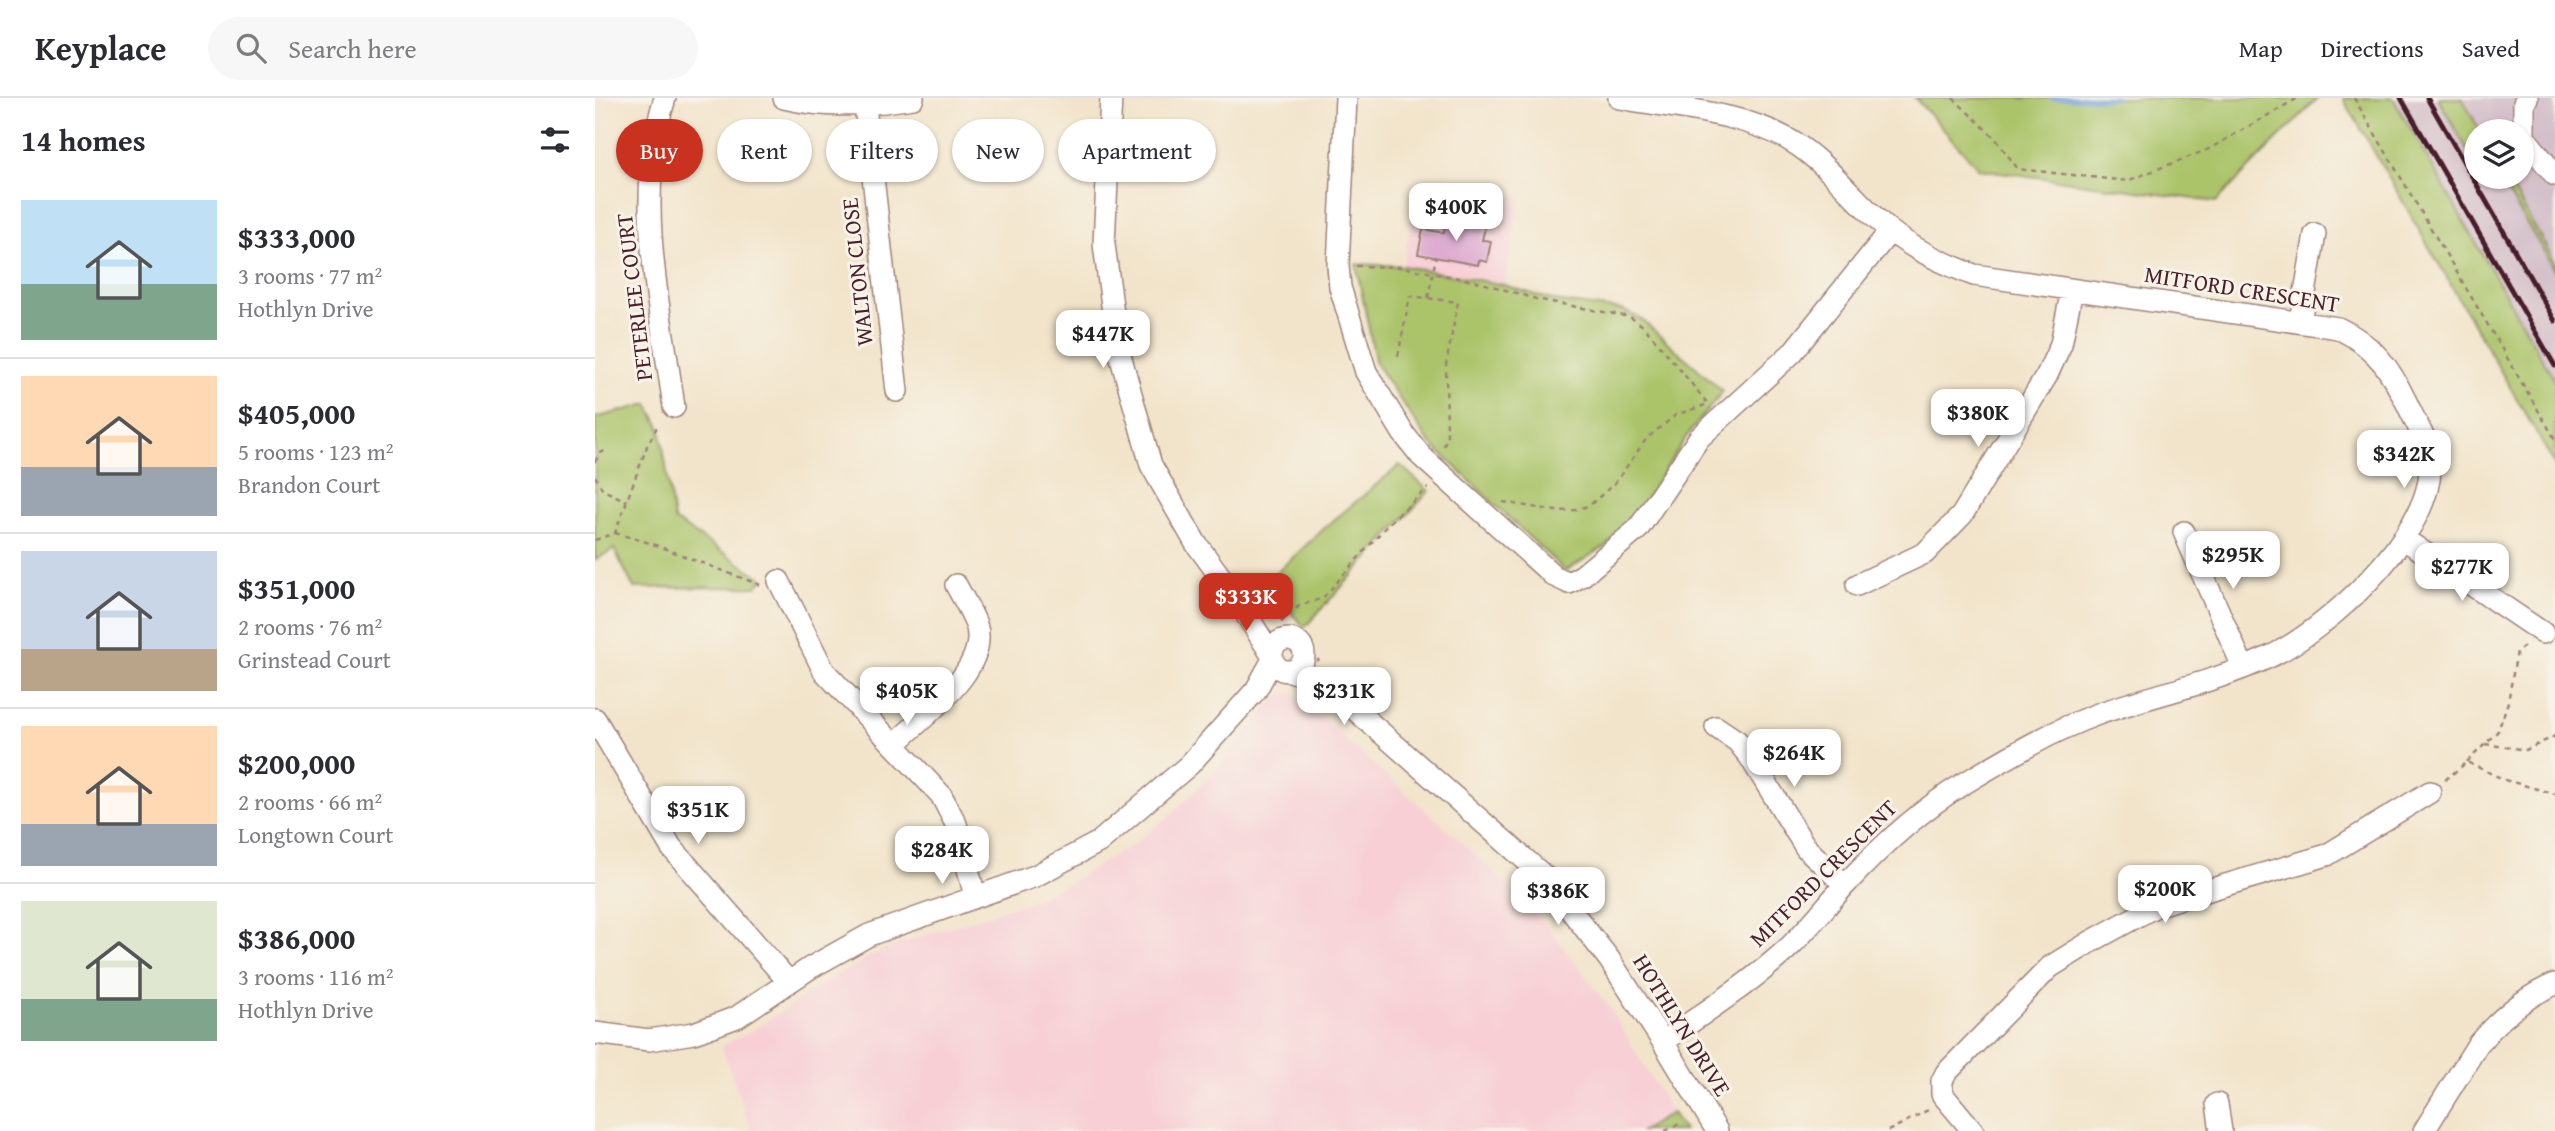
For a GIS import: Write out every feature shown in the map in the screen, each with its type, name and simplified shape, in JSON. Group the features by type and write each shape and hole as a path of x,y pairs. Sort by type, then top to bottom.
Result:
{"street":[{"name":"PETERLEE COURT","path":"665,98 650,169 649,221 674,407"},
{"path":"784,98 833,106 865,106 913,98"},
{"name":"HOTHLYN DRIVE","path":"1111,98 1104,244 1117,344 1151,465 1195,542 1238,601 1284,648 1323,676 1329,687 1544,876 1609,959 1717,1131"},
{"path":"1346,98 1338,266 1340,287 1362,363 1421,456 1554,576 1569,583 1583,575 1638,529 1699,438 1792,353 1890,231"},
{"name":"MITFORD CRESCENT","path":"1619,98 1739,120 1798,145 1830,172 1890,231 1943,263 1974,275 2338,328 2359,338 2378,355 2391,373 2426,442 2430,469 2426,493 2404,539 2380,568 2318,627 2288,648 2243,667 2197,685 2096,715 2044,739 1961,785 1912,820 1845,885 1785,951 1739,988 1663,1042"},
{"path":"2527,98 2524,103 2525,137 2555,175"},
{"name":"WALTON CLOSE","path":"865,106 897,391"},
{"path":"2300,322 2315,234"},
{"path":"1857,585 1925,553 1962,515 2046,375 2061,344 2072,290"},
{"path":"2184,532 2243,667"},
{"path":"2404,539 2543,633"},
{"path":"779,582 824,671 941,795 955,824 975,897"},
{"path":"895,744 961,680 975,657 978,648 976,625 956,585"},
{"path":"595,1032 649,1040 694,1033 737,1017 831,955 869,935 1035,876 1099,842 1189,765 1256,690 1284,648"},
{"path":"595,719 671,847 789,982"},
{"path":"1716,727 1737,741 1751,757 1806,848 1845,885"},
{"path":"1973,1131 1942,1094 1942,1081 1946,1073 2050,967 2158,905 2327,855 2430,792"},
{"path":"2424,1131 2478,1044 2489,1031 2524,1000 2555,984"},
{"path":"2217,1104 2221,1131"}],"path":[{"path":"1953,98 1995,138 2018,169 2127,181 2209,149 2298,98"},
{"path":"2354,98 2555,439"},
{"path":"1428,298 1436,257"},
{"path":"1338,266 1402,267 1479,282 1536,299 1630,317 1658,343 1708,404 1676,415 1647,438 1615,483 1590,505 1576,510 1556,511 1502,502"},
{"path":"1398,356 1410,296 1458,302 1446,365 1446,442 1439,454"},
{"path":"615,533 647,446 659,423"},
{"path":"595,462 599,454 606,450"},
{"path":"595,476 603,491 627,501"},
{"path":"1284,648 1299,606 1323,598 1390,522 1428,488"},
{"path":"595,540 615,533 753,583 762,585 779,582"},
{"path":"2430,792 2467,762 2498,731 2508,702 2517,651 2543,633"},
{"path":"2484,744 2526,750 2555,736"},
{"path":"2467,762 2505,780 2555,794"},
{"path":"1888,1131 1930,1109"},
{"path":"1665,1131 1681,1123"}],"shaded area":[{"path":"2393,98 2438,98 2464,144 2464,189 2506,189 2555,270 2555,381"},
{"path":"2462,98 2555,98 2555,263 2513,189 2534,189 2534,119 2473,119"},
{"path":"1418,182 1521,198 1504,285 1403,266"},
{"path":"1293,693 1486,864 1552,932 1609,1007 1672,1113 1642,1131 752,1131 721,1046 754,1030 863,960 892,946 1031,901 1060,888 1137,842 1175,811 1222,763 1278,695"}],"green space":[{"path":"1915,98 2318,98 2216,202 1979,169"},
{"path":"2343,98 2393,98 2555,381 2555,465"},
{"path":"2438,98 2462,98 2473,119 2464,119 2464,144"},
{"path":"2506,189 2513,189 2555,263 2555,270"},
{"path":"1356,264 1403,266 1504,285 1555,301 1622,310 1641,319 1723,391 1686,437 1635,516 1606,546 1565,571 1429,442 1376,364"},
{"path":"648,404 660,427 674,520 763,579 756,587 634,588 614,549 595,560 595,418"},
{"path":"1400,465 1429,491 1305,627 1263,585 1328,525"},
{"path":"1672,1113 1684,1131 1642,1131"}],"building":[{"path":"1446,220 1485,227 1482,240 1491,241 1487,262 1479,260 1478,265 1418,254 1423,229 1444,233"}],"waterway":[{"path":"2052,98 2115,98"}],"railway":[{"path":"2401,98 2555,366"},
{"path":"2427,98 2555,321"}]}
